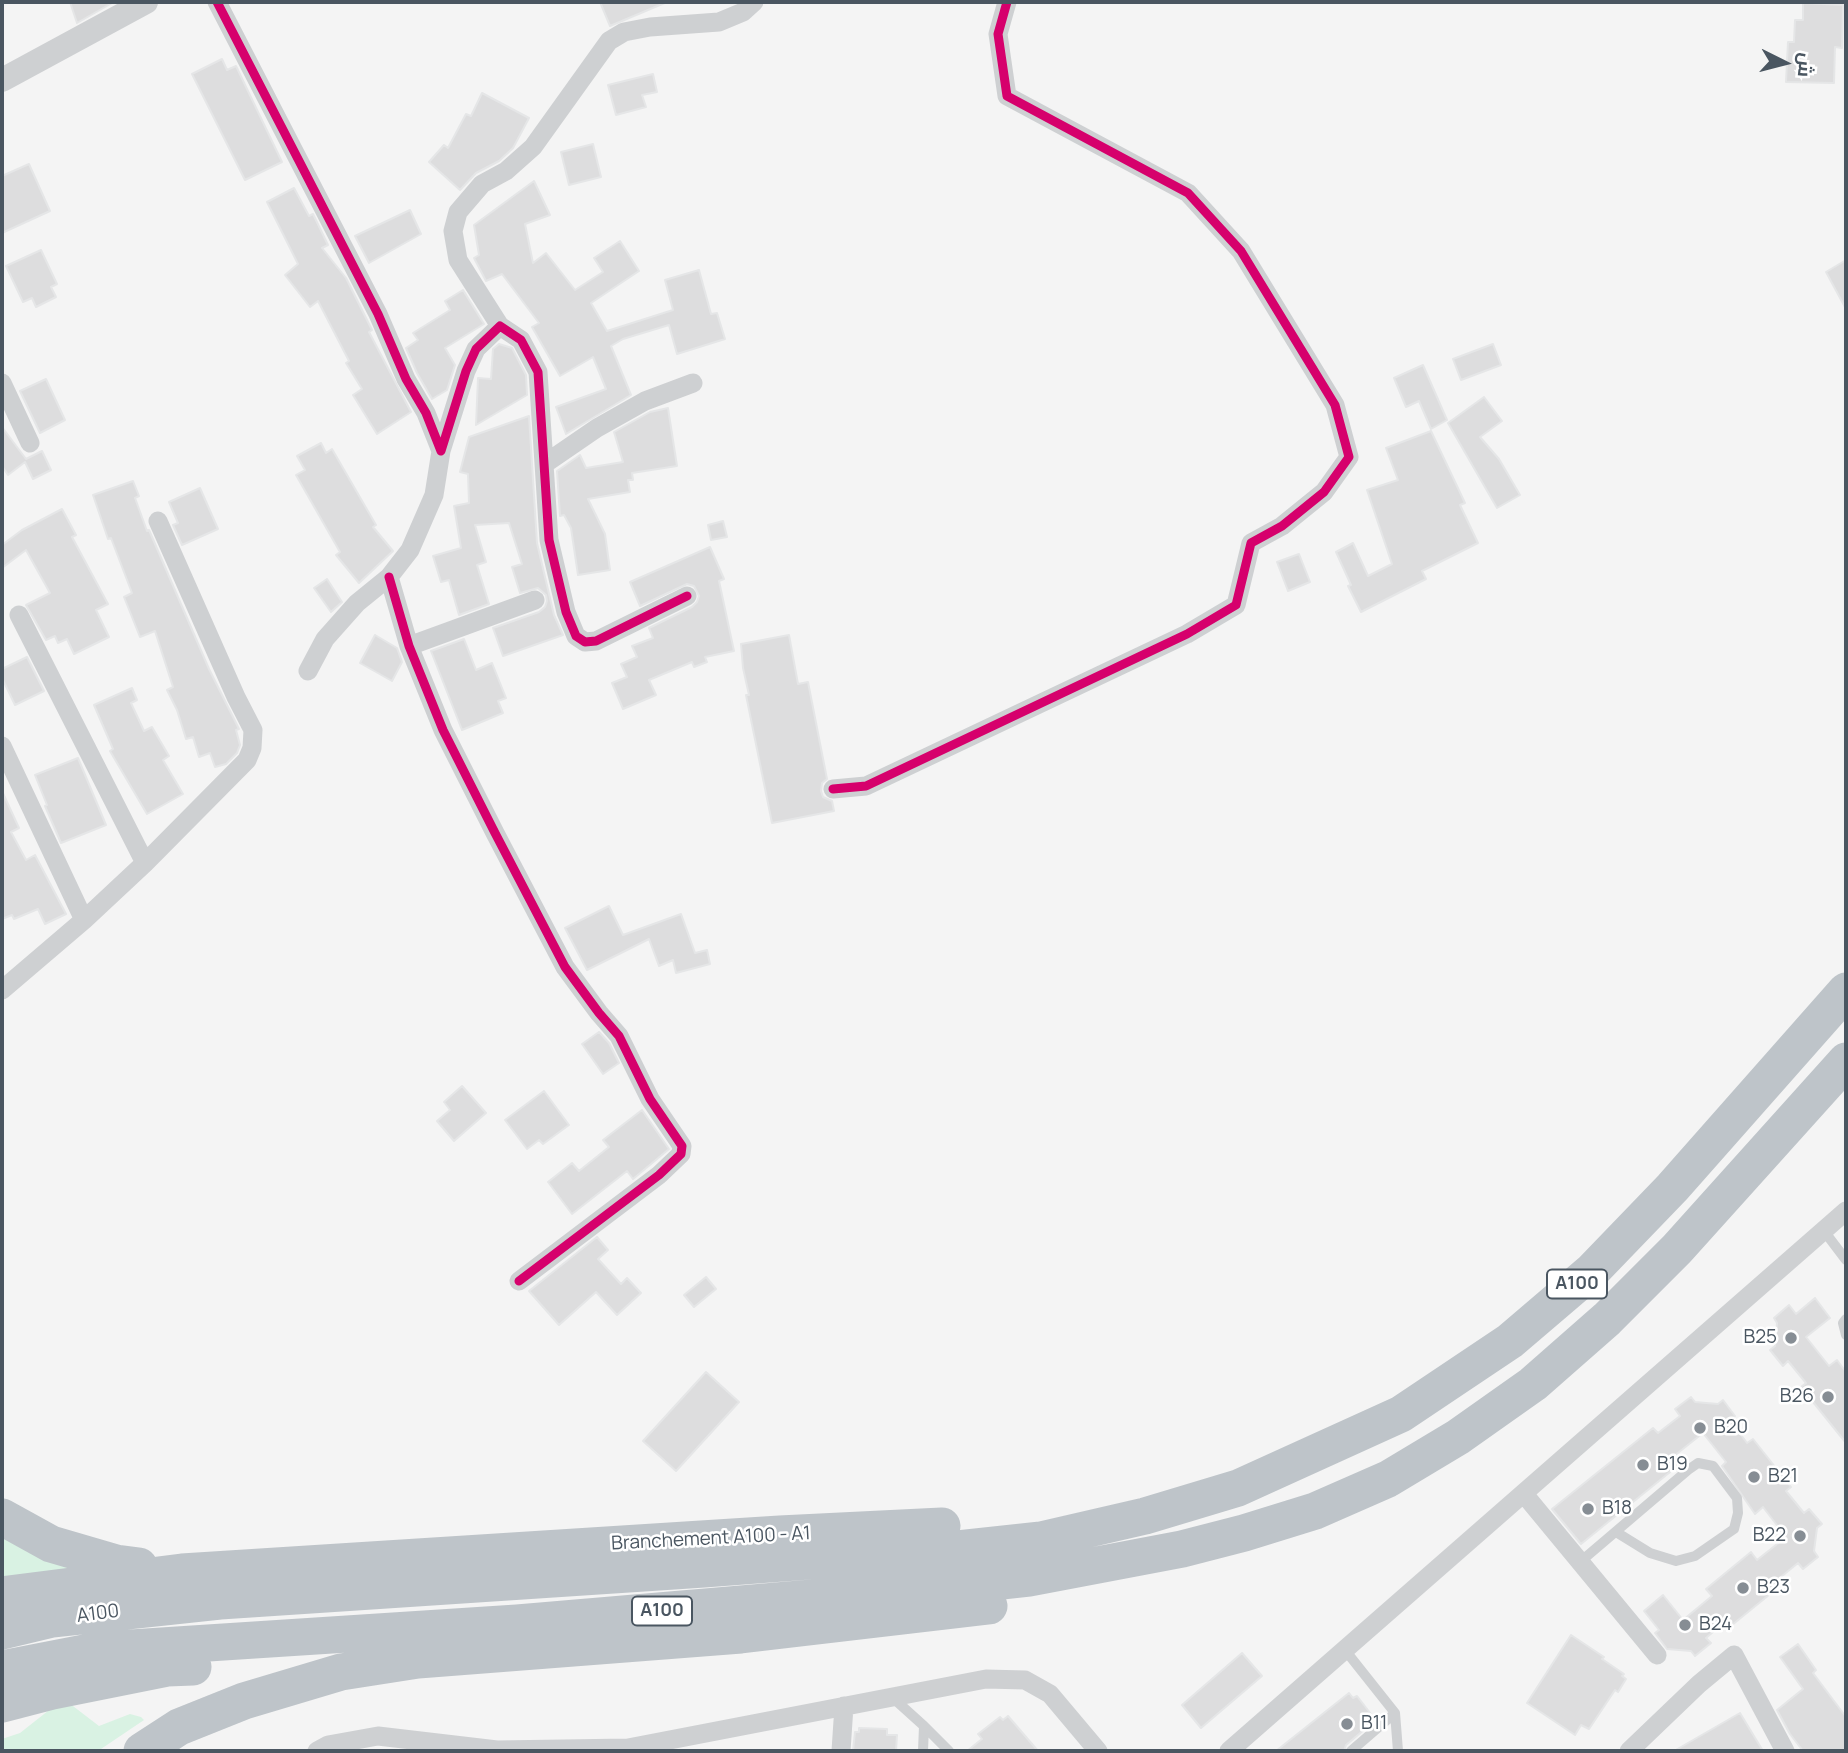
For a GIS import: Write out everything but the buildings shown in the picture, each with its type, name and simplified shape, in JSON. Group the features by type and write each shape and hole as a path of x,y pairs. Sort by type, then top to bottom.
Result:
{"highway":[{"name":"A100","path":"2,1631 52,1619 220,1601 704,1569 939,1551 1041,1540 1145,1516 1238,1488 1401,1413 1510,1341 1592,1271 1672,1188 1846,991"},
{"name":"A100","path":"2,1669 100,1650 517,1623 978,1584 1042,1576 1182,1549 1315,1511 1388,1479 1458,1437 1533,1384 1607,1319 1677,1249 1846,1061"},
{"name":"Branchement A100 - A1","path":"182,1572 780,1534 939,1527 1045,1517 1238,1488"},
{"path":"2,1704 167,1668 418,1660 741,1635 954,1612 1028,1600 1177,1565 1315,1511"},
{"path":"2,1517 51,1545 80,1554 116,1563 182,1572"},
{"path":"2,1595 182,1572"},
{"path":"142,1751 179,1727 244,1701 341,1672 418,1660"}],"street":[{"path":"2,80 146,2"},
{"path":"217,2 379,314 406,379 426,413 441,451"},
{"path":"687,596 596,641 585,642 576,636 566,612 549,540 538,372 521,340 500,326 458,260 453,231 458,212 482,184 506,171 533,147 609,41 624,32 650,27 719,22 743,12 754,2"},
{"path":"834,789 866,786 1187,634 1236,605 1251,543 1282,526 1324,492 1349,457 1335,405 1328,393 1241,251 1188,193 1007,96 998,34 1007,2"},
{"path":"308,671 325,639 356,603 389,577 410,550 434,495 441,451 466,371 476,349 500,326"},
{"path":"2,383 30,443"},
{"path":"546,463 597,428 645,401 692,383"},
{"path":"2,990 84,920 145,863 247,760 252,748 253,730 158,521"},
{"path":"389,577 409,646 443,730 565,967 619,1036 650,1099 682,1146 681,1154 659,1175 519,1281"},
{"path":"409,646 535,600"},
{"path":"19,615 145,863"},
{"path":"2,746 84,920"},
{"path":"1229,1751 1846,1211"},
{"path":"1524,1493 1657,1655"},
{"path":"1629,1751 1699,1684 1734,1655 1784,1751"},
{"path":"317,1751 328,1745 378,1737 497,1750 628,1748 986,1679 1025,1680 1050,1695 1098,1751"},
{"path":"841,1751 844,1706"}],"lane":[{"path":"1824,1231 1846,1260"},
{"path":"1846,1319 1843,1322 1846,1335"},
{"path":"1580,1562 1698,1463 1713,1465 1737,1498 1738,1513 1734,1529 1695,1556 1675,1561 1650,1553 1616,1532"},
{"path":"1345,1650 1395,1713 1398,1751"},
{"path":"890,1697 949,1751"},
{"path":"1351,1751 1395,1713"},
{"path":"923,1751 924,1726"}],"green space":[{"path":"2,1530 98,1567 2,1582"},
{"path":"58,1703 69,1703 99,1726 130,1714 144,1720 98,1751 2,1751 2,1739 20,1733"}],"cycle path":[{"path":"217,2 378,314 406,379 426,413 441,451 466,371 476,349 500,326 521,340 538,372 549,540 566,612 576,636 585,642 596,641 687,596"},
{"path":"833,789 866,786 1187,634 1236,605 1251,543 1282,526 1324,492 1349,457 1335,405 1241,251 1188,193 1007,96 998,34 1007,2"},
{"path":"389,577 409,646 443,730 495,833 565,967 619,1036 650,1099 682,1146 681,1154 659,1175 519,1281"}],"place":[{"name":"B25","path":"1791,1338"},
{"name":"B26","path":"1828,1397"},
{"name":"B20","path":"1700,1428"},
{"name":"B19","path":"1643,1465"},
{"name":"B21","path":"1754,1477"},
{"name":"B18","path":"1588,1509"},
{"name":"B22","path":"1800,1536"},
{"name":"B23","path":"1743,1588"},
{"name":"B24","path":"1685,1625"},
{"name":"B11","path":"1347,1724"}]}
